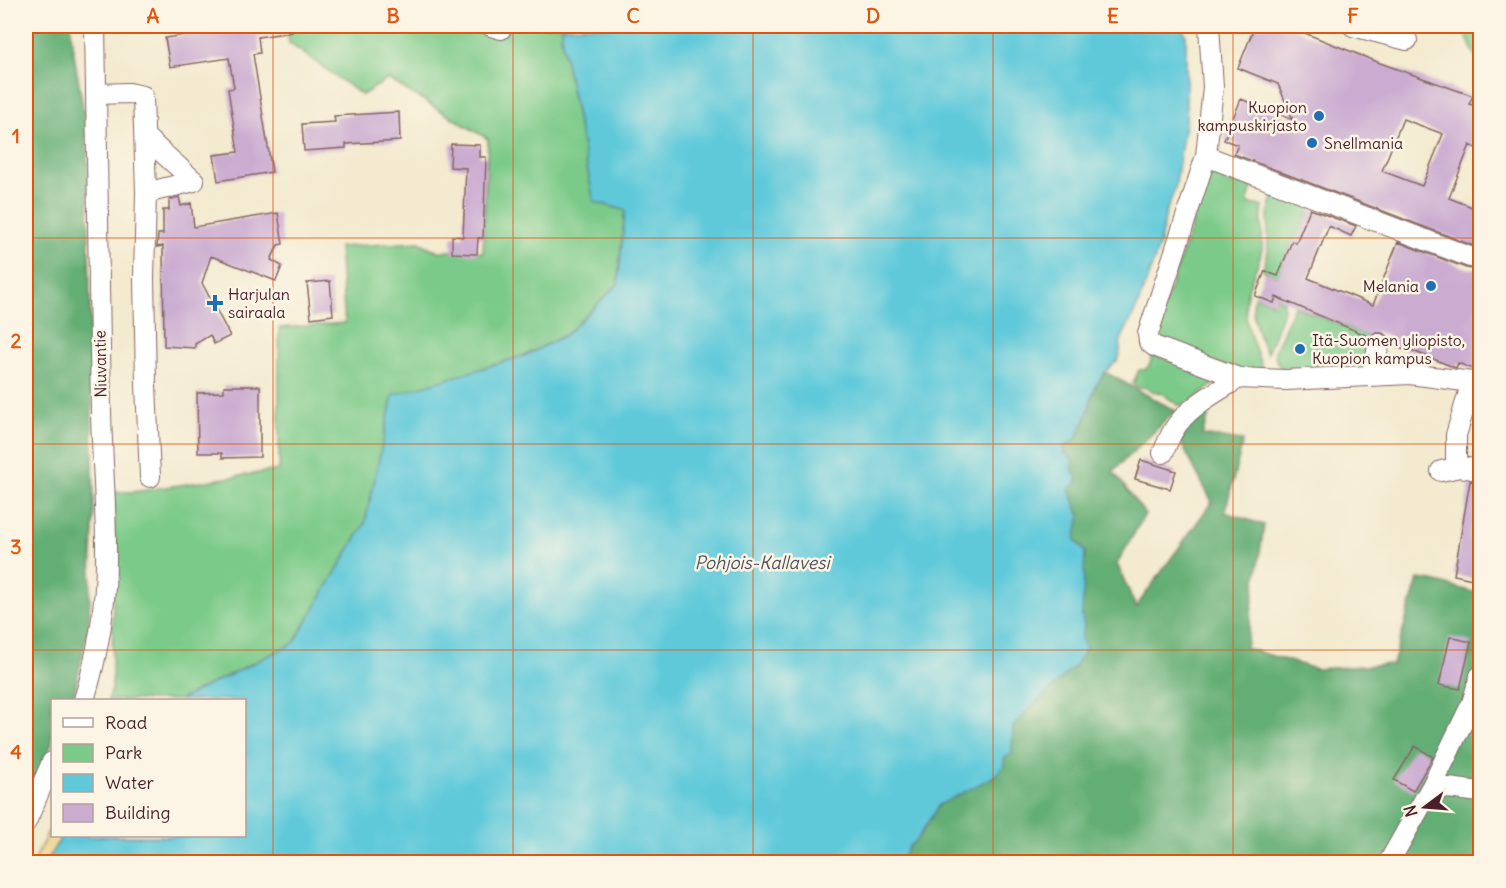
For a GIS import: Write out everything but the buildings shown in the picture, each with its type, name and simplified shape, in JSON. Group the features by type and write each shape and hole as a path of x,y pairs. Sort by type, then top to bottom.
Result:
{"street":[{"name":"Niuvantie","path":"84,699 98,645 106,549 101,417 95,26"},
{"path":"1209,26 1214,87 1206,156 1148,334 1149,342 1154,346 1239,378 1285,380 1410,374 1472,382 1456,435 1456,458 1451,469 1480,470"},
{"path":"1353,26 1407,40"},
{"path":"96,94 129,93 143,96 146,193 144,278 150,477"},
{"path":"145,137 194,181 146,193"},
{"path":"1206,156 1470,257"},
{"path":"1371,376 1379,344"},
{"path":"1163,453 1172,432 1185,415 1208,397 1239,378"},
{"path":"1389,862 1432,786 1472,703 1480,676"},
{"path":"26,822 51,764"},
{"path":"1432,786 1480,792"}],"green space":[{"path":"26,26 71,26 87,131 94,511 89,623 73,699 51,699 51,746 26,799"},
{"path":"286,26 563,26 561,37 594,202 625,210 618,284 567,334 526,355 393,396 365,523 294,643 181,699 108,699 112,689 114,492 133,492 279,470 279,328 345,323 339,247 419,242 437,251 483,252 488,139 388,79 362,95 289,43"},
{"path":"1462,26 1480,26 1480,68"},
{"path":"1211,167 1228,171 1224,180 1232,185 1235,174 1255,179 1247,203 1263,207 1262,249 1248,288 1246,303 1249,331 1262,367 1258,375 1166,348 1155,334"},
{"path":"1275,192 1312,204 1296,243 1292,242 1278,276 1263,269 1268,252 1268,213"},
{"path":"1255,296 1273,303 1276,297 1284,301 1284,309 1267,354 1254,318"},
{"path":"1294,306 1376,339 1369,371 1283,372 1276,360 1275,351"},
{"path":"1151,355 1225,376 1185,405 1178,405 1161,393 1145,387 1138,388 1133,383 1139,370 1149,366"},
{"path":"1105,372 1176,411 1113,471 1145,514 1117,564 1136,607 1212,502 1178,437 1213,395 1215,398 1202,435 1243,441 1225,512 1264,525 1246,648 1316,669 1393,664 1418,579 1480,592 1480,862 900,862 939,805 1012,752 1013,727 1081,638 1084,627 1081,546 1074,540 1080,515 1069,490 1077,481 1072,469 1072,459 1065,453 1064,446 1075,440 1084,422 1096,385"}],"sand":[{"path":"51,825 51,837 61,837 46,862 34,862"}],"water":[{"name":"Pohjois-Kallavesi","path":"563,26 1182,26 1186,36 1186,116 1175,189 1166,212 1159,247 1137,307 1121,340 1119,359 1105,372 1096,385 1084,422 1075,440 1064,446 1065,453 1072,459 1072,469 1078,481 1069,490 1080,515 1075,540 1085,552 1082,616 1084,627 1081,638 1086,649 1074,667 1013,727 1012,752 1004,759 1005,765 993,777 939,805 900,862 46,862 61,837 246,837 246,699 181,699 294,643 365,523 393,395 527,355 567,334 618,284 625,210 594,202 561,37"}],"place":[{"name":"Kuopion kampuskirjasto","path":"1319,116"},
{"name":"Snellmania","path":"1312,143"},
{"name":"Melania","path":"1431,286"},
{"name":"Harjulan sairaala","path":"215,303"},
{"name":"Itä-Suomen yliopisto, Kuopion kampus","path":"1300,349"}]}
